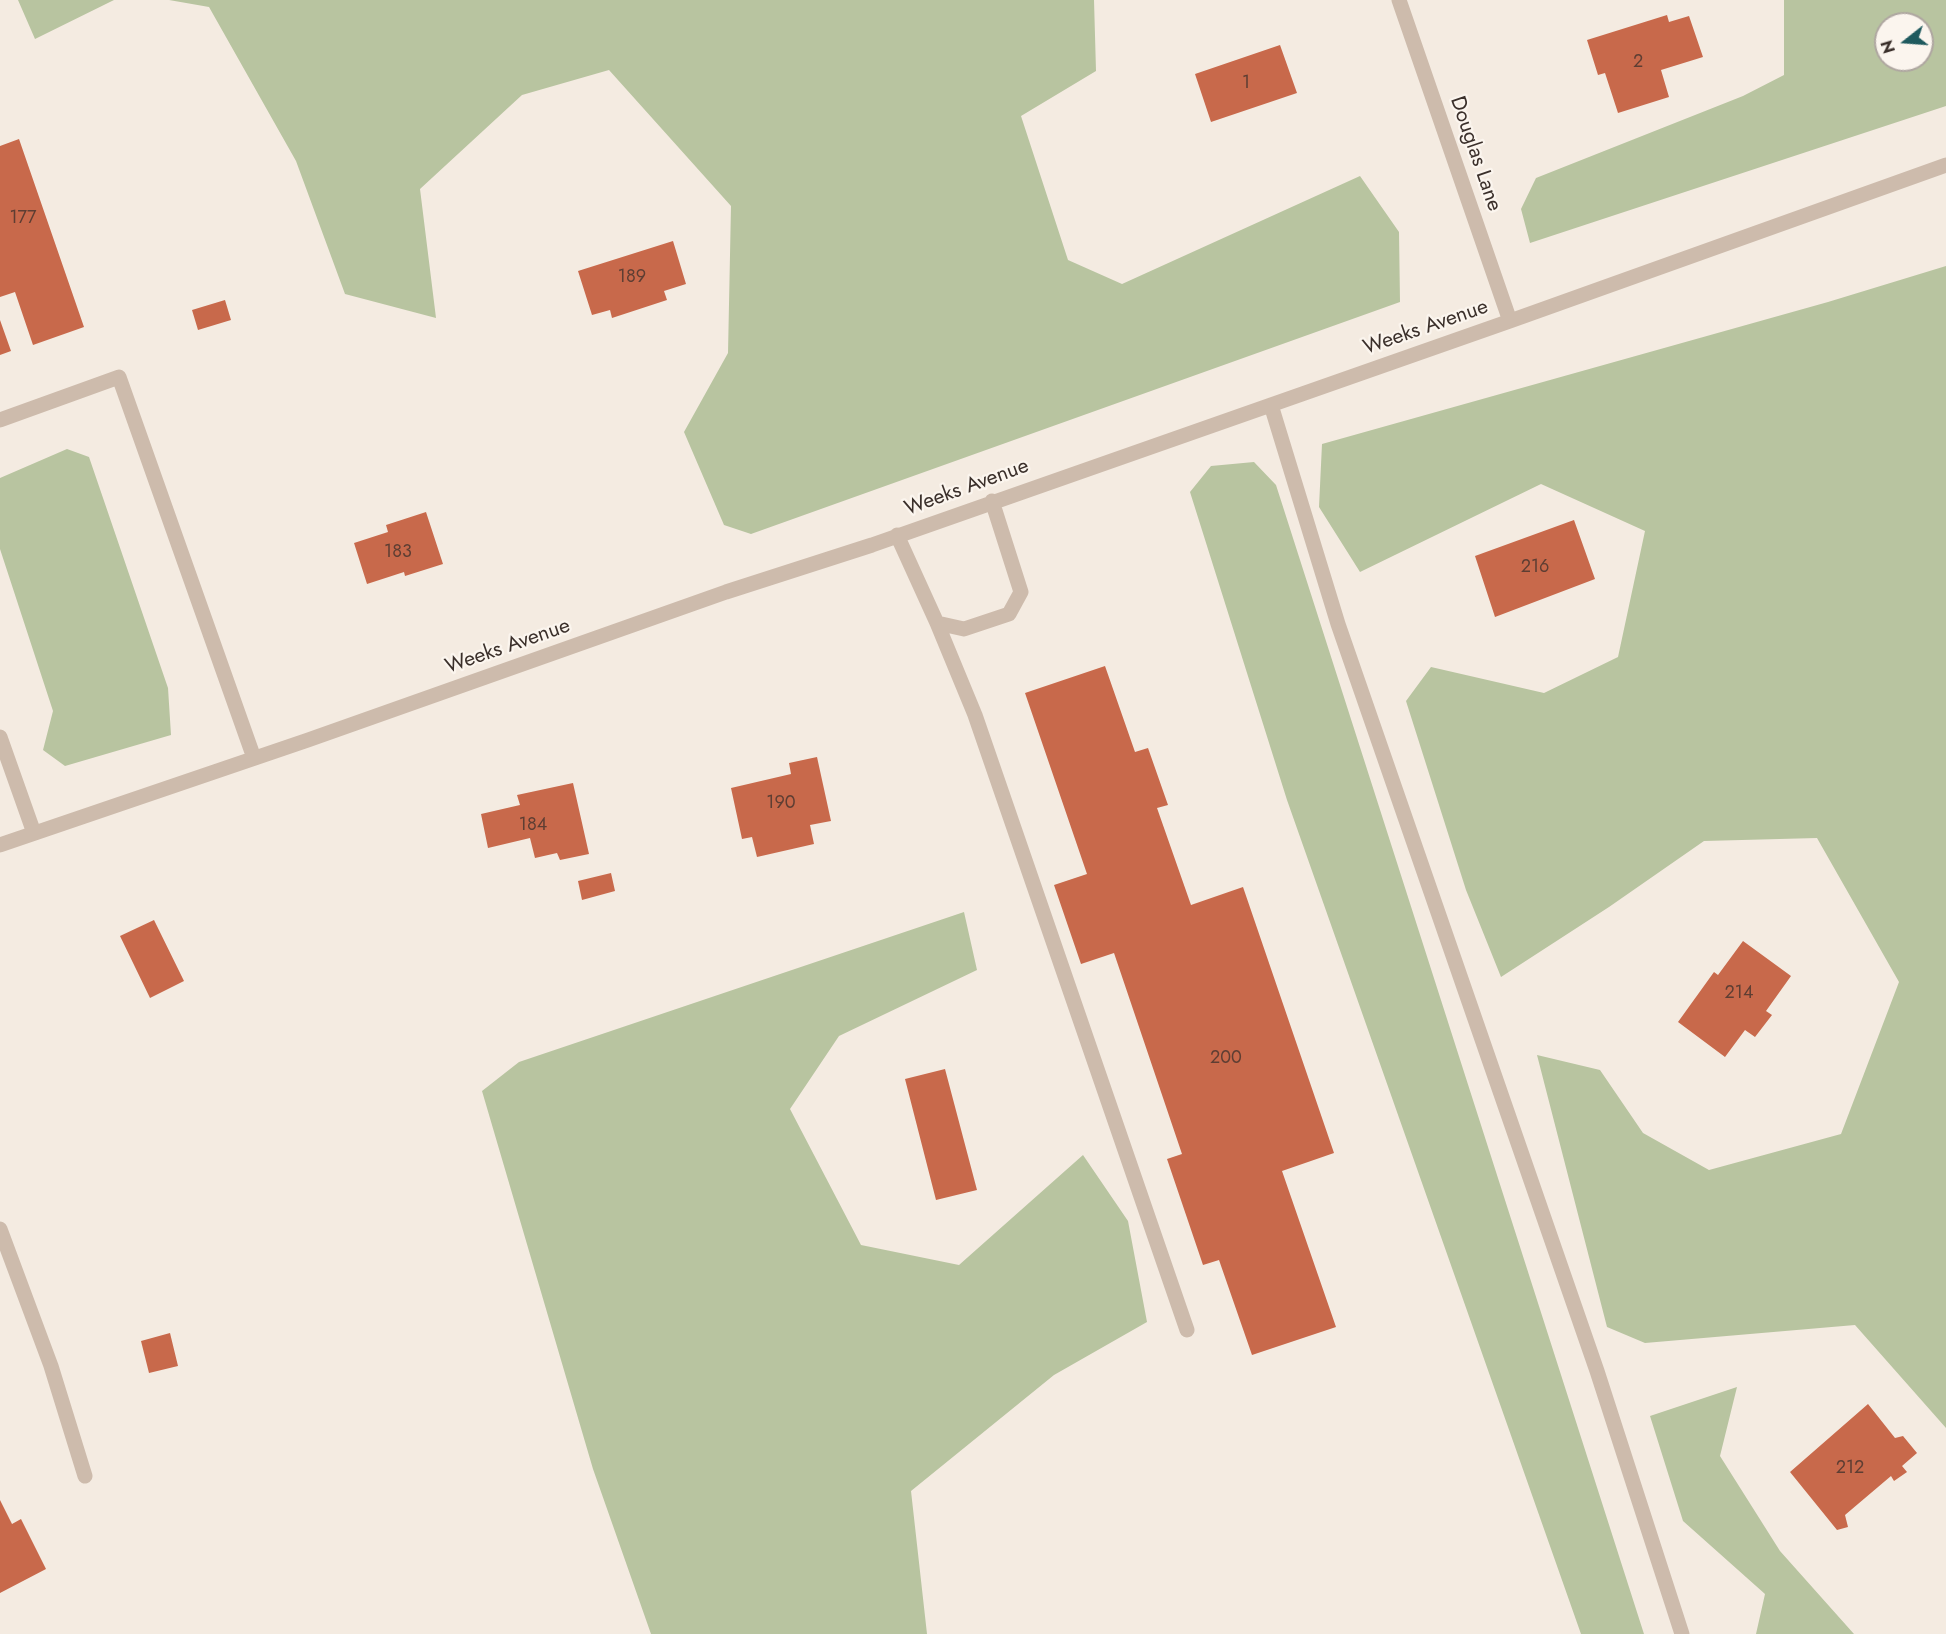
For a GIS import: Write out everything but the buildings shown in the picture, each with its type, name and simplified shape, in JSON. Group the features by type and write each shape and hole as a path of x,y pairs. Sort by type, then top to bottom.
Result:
{"street":[{"name":"Douglas Lane","path":"1399,0 1510,321"},
{"name":"Weeks Avenue","path":"0,845 1271,405 1946,165"},
{"path":"0,420 119,377 254,758"},
{"path":"1271,405 1338,624 1597,1371 1682,1634"},
{"path":"937,623 964,629 1009,614 1021,592 992,501"},
{"path":"897,535 975,715 1187,1330"},
{"path":"0,737 34,833"},
{"path":"0,1229 51,1366 86,1476"}],"green space":[{"path":"18,0 114,0 35,39"},
{"path":"169,0 1094,0 1096,71 1021,116 1068,260 1122,284 1360,176 1399,232 1400,302 751,534 724,525 684,432 728,353 731,206 609,70 522,95 420,189 436,318 345,294 296,161 209,7"},
{"path":"1784,0 1946,0 1946,106 1530,243 1521,209 1536,178 1743,96 1784,75"},
{"path":"1946,266 1946,1428 1855,1325 1645,1343 1607,1327 1537,1055 1600,1070 1643,1133 1709,1170 1841,1134 1899,982 1817,838 1704,841 1609,907 1501,977 1466,890 1406,701 1431,667 1544,693 1618,657 1645,531 1541,484 1360,572 1319,507 1322,444 1828,302"},
{"path":"67,449 89,457 168,688 171,735 65,766 43,750 53,711 0,549 0,478"},
{"path":"1254,462 1276,485 1644,1634 1581,1634 1287,800 1190,492 1211,466"},
{"path":"964,912 977,970 839,1036 790,1109 861,1245 959,1265 1083,1155 1128,1221 1147,1322 1054,1375 911,1491 927,1634 651,1634 593,1469 482,1091 519,1062"},
{"path":"1737,1387 1720,1456 1780,1551 1854,1634 1756,1634 1765,1594 1683,1521 1650,1416"}]}
